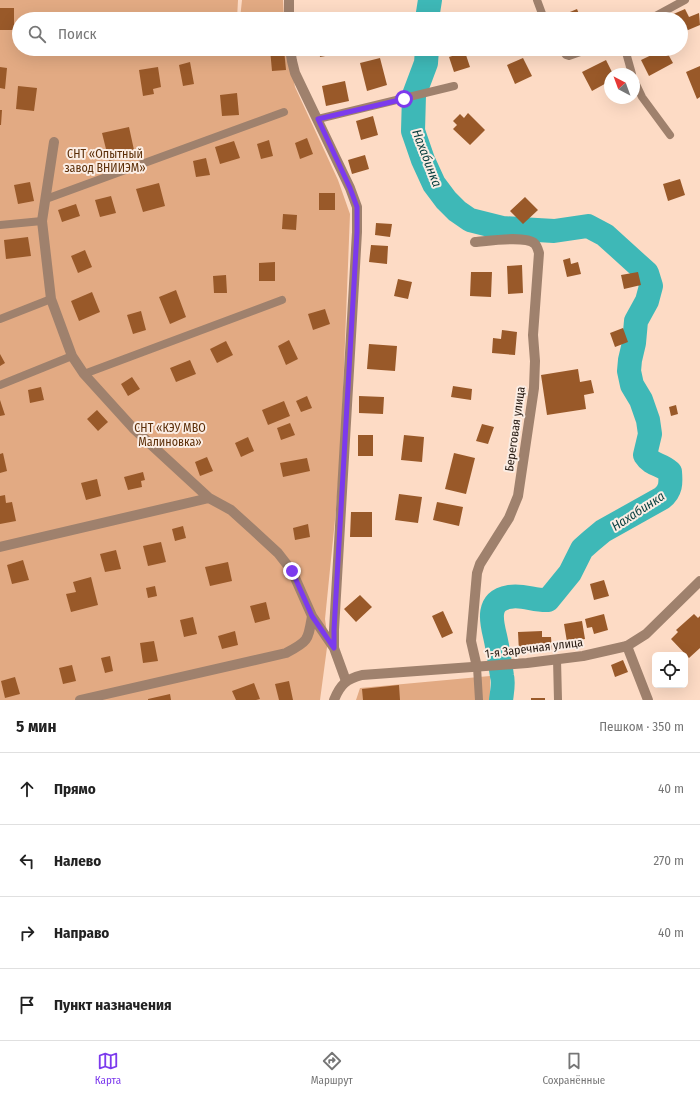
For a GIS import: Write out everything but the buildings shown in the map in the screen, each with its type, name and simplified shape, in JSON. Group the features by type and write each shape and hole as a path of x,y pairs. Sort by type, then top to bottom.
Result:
{"street":[{"path":"289,0 289,12"},
{"path":"291,56 295,73 350,188 357,207 334,648"},
{"path":"54,142 42,221 51,299 72,356 84,374 134,428 209,498 231,510 252,528 278,554 292,571 312,616 334,648 346,681 334,700"},
{"name":"Береговая улица","path":"475,242 528,240 536,245 539,253 533,336 536,361 534,388 518,496 509,518 480,564 478,573 471,641 482,667"},
{"path":"0,547 209,498"},
{"name":"1-я Заречная улица","path":"346,681 362,676 527,663 583,656 627,646 646,634 700,581"},
{"path":"80,700 286,653 300,646 309,636 312,616"},
{"path":"627,646 648,700"}],"lane":[{"path":"537,0 541,12"},
{"path":"663,12 684,0"},
{"path":"627,56 630,68"},
{"path":"318,119 454,86"},
{"path":"640,93 670,135"},
{"path":"46,199 284,112"},
{"path":"0,226 42,221"},
{"path":"0,319 51,299"},
{"path":"84,374 282,300"},
{"path":"0,385 72,356"},
{"path":"557,659 558,700"},
{"path":"479,700 482,667"}],"green space":[{"name":"СНТ «КЭУ МВО Малиновка»","path":"0,0 238,0 237,12 12,12 12,56 289,56 295,87 338,180 350,214 341,444 325,619 328,640 320,700 0,700"},
{"path":"242,0 283,0 284,12 241,12"},
{"path":"490,676 490,700 356,700 360,688"}],"waterway":[{"name":"Нахабинка","path":"428,12 430,0"},
{"name":"Нахабинка","path":"426,56 426,63 414,95 413,131 423,160 434,184 446,200 457,211 470,220 502,228 554,231 588,226 605,235 647,273 651,286 647,301 636,321 629,371 632,385 641,400 648,420 650,434 645,455 650,461 670,472 669,490 662,498 603,531 582,549 570,573 548,600 514,596 502,599 497,603 492,612 492,624 503,679 501,700"}],"route":[{"path":"292,571 312,616 334,648 357,232 357,207 350,188 318,119 404,99"}],"park label":[{"name":"СНТ «Опытный завод ВНИИЭМ»","path":"105,161"}]}
